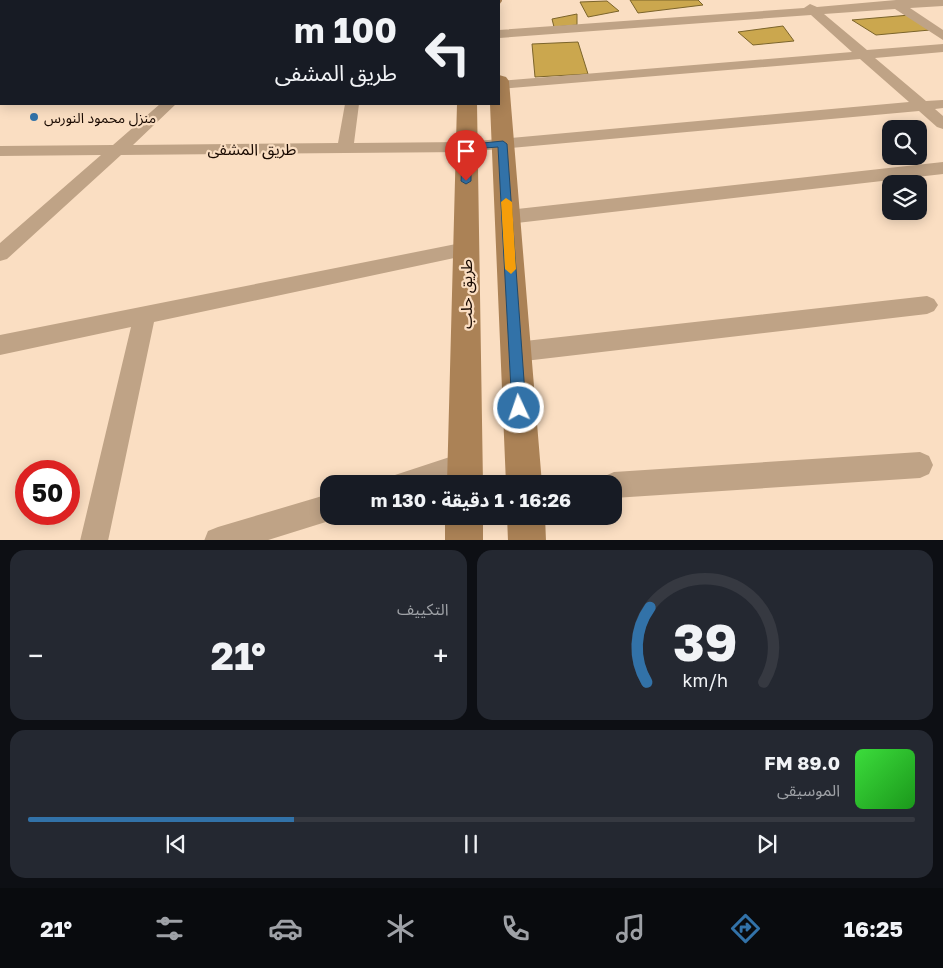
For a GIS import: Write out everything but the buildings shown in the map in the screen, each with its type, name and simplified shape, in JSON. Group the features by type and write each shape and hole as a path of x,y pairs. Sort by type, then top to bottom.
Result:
{"main road":[{"path":"500,100 523,475"},
{"name":"طريق حلب","path":"465,474 467,105"},
{"path":"464,525 464,540"},
{"path":"527,525 528,540"}],"street":[{"path":"801,0 943,124"},
{"path":"500,34 816,13 895,3 943,2"},
{"path":"895,3 943,36"},
{"path":"500,85 943,48"},
{"name":"طريق المشفى","path":"0,151 466,147 943,104"},
{"path":"0,254 168,105"},
{"path":"345,148 352,105"},
{"path":"507,217 943,168"},
{"path":"0,345 144,317 466,249"},
{"path":"516,352 927,305"},
{"path":"94,540 144,317"},
{"path":"622,484 920,465"},
{"path":"218,540 320,510"}],"slow traffic":[{"path":"506,202 511,269"}],"place":[{"name":"منزل محمود النورس","path":"34,117"}],"route":[{"path":"466,181 466,147 503,144 519,408"}]}
